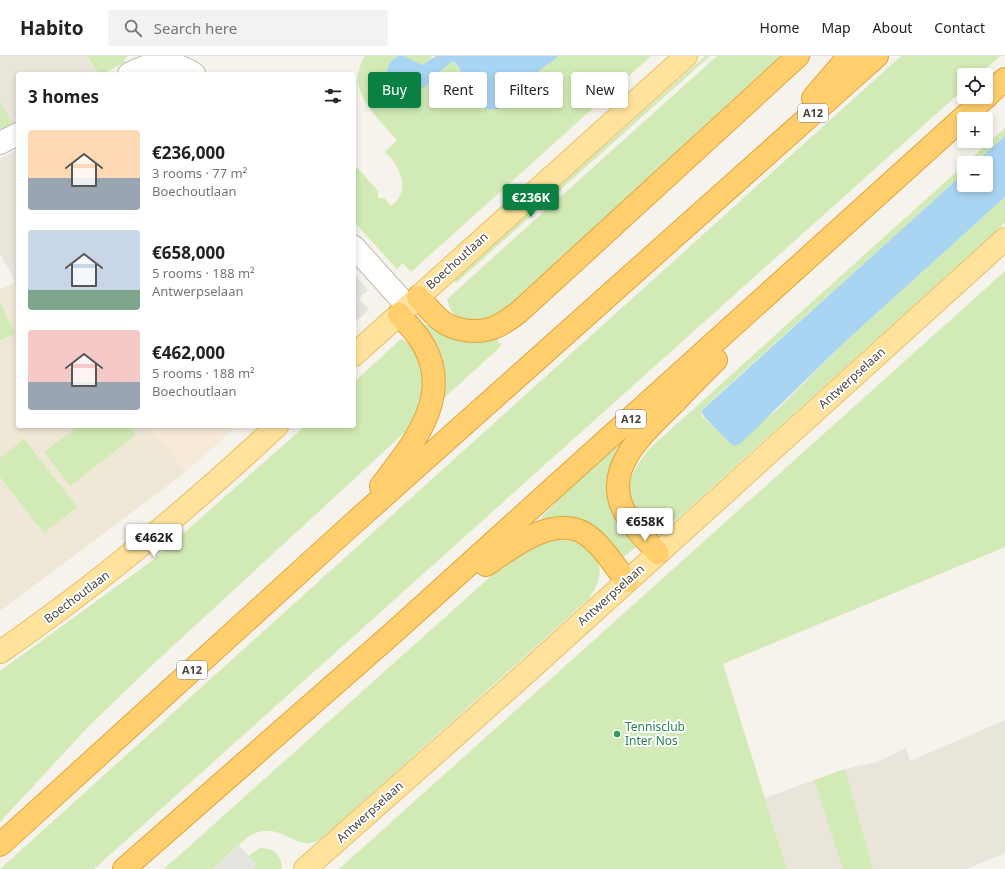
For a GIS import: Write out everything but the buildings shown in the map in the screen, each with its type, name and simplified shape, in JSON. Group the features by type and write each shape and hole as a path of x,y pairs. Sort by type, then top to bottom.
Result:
{"highway":[{"path":"408,306 462,330 477,331 493,328 506,321 519,312 798,56"},
{"path":"750,170 849,56"},
{"name":"A12","path":"0,845 347,529 876,56"},
{"name":"A12","path":"993,90 1005,79"},
{"name":"A12","path":"124,869 393,633 978,104"},
{"path":"658,553 627,516 621,505 617,490 619,478 628,453 645,432 868,204"},
{"path":"347,529 407,452 418,435 429,410 433,381 430,363 419,338 408,306"},
{"path":"393,633 512,548 525,540 554,529 567,528 584,533 600,548 627,581"}],"main road":[{"name":"Boechoutlaan","path":"356,353 686,56"},
{"name":"Antwerpselaan","path":"305,869 516,682 1005,239"},
{"name":"Boechoutlaan","path":"0,652 85,591 130,556 220,479 274,428"}],"street":[{"path":"133,72 150,64 167,63 179,65 191,72"},
{"path":"0,143 16,135"},
{"path":"356,250 408,306"}],"shaded area":[{"path":"0,56 85,56 97,72 16,72 16,122 13,124 0,101"},
{"path":"16,150 16,282 0,254 0,159"},
{"path":"356,276 368,290 359,298 369,310 356,321"},
{"path":"16,282 16,428 149,428 186,472 0,611 0,289"},
{"path":"149,428 235,428 186,472"},
{"path":"1005,720 1005,853 967,869 873,869 845,769 877,762 906,748 910,761"},
{"path":"814,780 843,869 787,869 765,798"},
{"path":"239,845 257,866 253,869 213,869"}],"green space":[{"path":"86,56 128,56 124,60 125,62 107,72 98,72"},
{"path":"365,56 399,56 388,72 368,72 368,105 361,91 358,80 360,68"},
{"path":"402,56 431,56 433,58 422,65"},
{"path":"558,56 651,56 628,77 628,72 571,72 571,108 593,108 411,272 403,263 397,269 356,224 356,166 378,191 378,198 384,198 391,206 401,193 402,178 395,164 385,152 397,140 370,108 421,108 421,89 429,83 429,108 487,108 487,103 495,102 495,108 563,108 563,72 538,72"},
{"path":"705,56 710,56 456,283 454,281"},
{"path":"717,56 780,56 509,306 492,316 473,321 457,317 451,310 447,299"},
{"path":"901,56 1000,56 987,68 957,68 957,95 94,869 0,869"},
{"path":"453,61 460,72 439,72"},
{"path":"0,101 13,124 0,130"},
{"path":"1005,128 1005,136 993,147 993,139"},
{"path":"983,148 992,148 983,156 974,156"},
{"path":"957,171 957,179 701,411 702,416 732,445 778,409 847,340 1005,197 1005,223 673,521 654,522 648,520 637,512 630,501 629,488 632,476 638,464 649,449"},
{"path":"1005,271 1005,547 723,664 787,869 339,869"},
{"path":"0,302 15,334 0,340"},
{"path":"421,322 447,337 457,339 496,338 501,346 443,399"},
{"path":"401,339 412,346 418,355 422,366 422,390 416,414 404,433 148,669 87,728 0,822 0,671 153,560 303,428 356,428 356,380"},
{"path":"75,428 131,428 136,435 70,486 44,452"},
{"path":"633,429 608,486 608,499 617,522 637,546 624,557 598,529 583,521 542,521 541,518 585,471"},
{"path":"24,439 77,507 44,533 0,477 0,458"},
{"path":"558,538 581,544 589,549 595,556 599,565 599,575 597,585 590,596 591,597 321,839 312,843 305,843 274,831 265,831 255,833 245,839 213,869 164,869 510,559 525,548"},
{"path":"845,769 873,869 843,869 814,780"},
{"path":"260,848 269,849 276,853 281,860 282,869 253,869 257,865 248,856"}],"water":[{"path":"399,56 404,56 422,65 436,56 558,56 538,72 495,72 495,108 501,108 493,110 484,108 487,108 487,72 461,72 453,61 439,72 429,72 429,83 424,88 421,88 421,72 387,72 390,63"},
{"path":"1005,136 1005,197 847,340 741,443 735,446 732,445 705,418 701,411 957,179 957,192 993,192 993,156 983,156"}],"place":[{"name":"Tennisclub Inter Nos","path":"617,734"}]}
